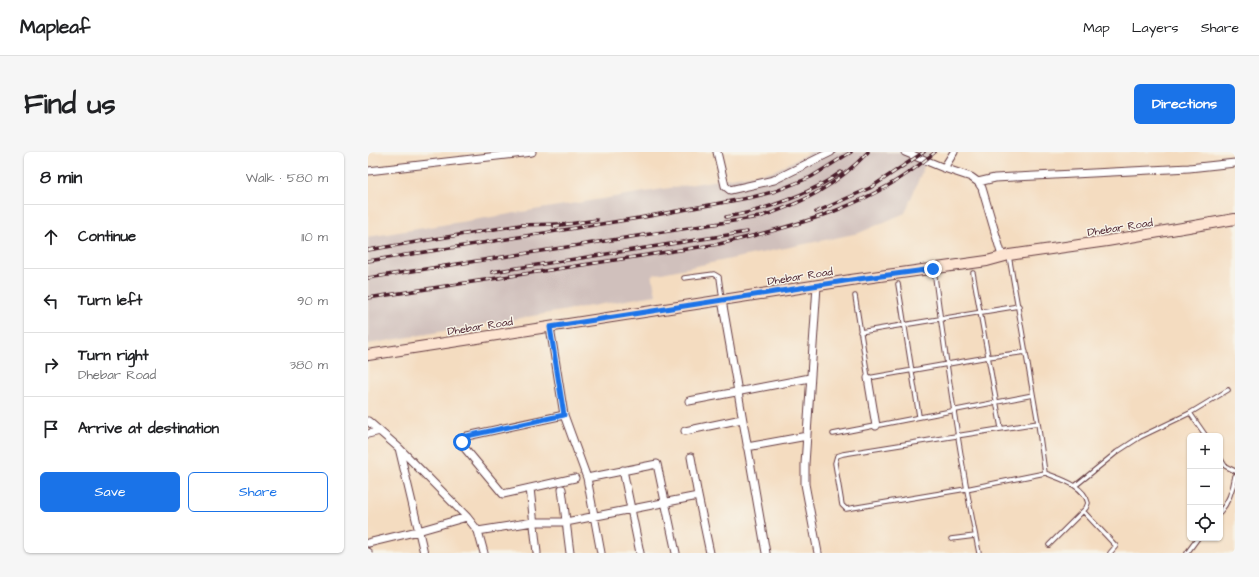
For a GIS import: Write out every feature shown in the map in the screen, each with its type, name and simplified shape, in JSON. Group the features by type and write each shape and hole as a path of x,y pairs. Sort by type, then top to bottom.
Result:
{"street":[{"path":"368,171 532,152"},
{"path":"717,152 725,186 730,190 774,180 832,152"},
{"path":"905,152 971,177 978,182 982,188 1005,256"},
{"path":"944,168 954,152"},
{"path":"978,182 995,178 1189,168 1235,163"},
{"name":"Dhebar Road","path":"368,355 851,280 987,261 1005,256 1107,241 1235,219"},
{"path":"816,286 806,436 806,484 818,553"},
{"path":"722,300 746,447 766,553"},
{"path":"550,327 564,415 587,478 601,553"},
{"path":"689,401 810,378"},
{"path":"868,378 876,426"},
{"path":"564,415 467,436 462,442 464,449 503,494 575,478"},
{"path":"685,431 742,420"},
{"path":"368,421 399,448 467,517 478,531 484,553"},
{"path":"368,434 380,431"},
{"path":"746,447 806,436"},
{"path":"399,448 424,553"},
{"path":"691,457 710,553"},
{"path":"587,478 658,464 676,553"},
{"path":"623,470 640,553"},
{"path":"530,488 537,553"},
{"path":"562,489 570,553"},
{"path":"478,531 533,522 566,522 698,496"},
{"path":"368,543 467,517"}],"lane":[{"path":"1005,256 1019,306 1045,473"},
{"path":"973,273 1001,428"},
{"path":"684,278 714,274 718,277 722,300"},
{"path":"935,277 940,320 955,410 956,435 979,553"},
{"path":"898,284 919,416"},
{"path":"855,296 868,378 988,357 1026,352"},
{"path":"860,332 1019,306"},
{"path":"1075,486 1140,437 1190,413 1228,390"},
{"path":"833,434 919,416 1033,395"},
{"path":"1190,413 1204,433"},
{"path":"1038,423 956,435 837,456 835,463 842,505 846,509 966,489 1045,473 1075,486 1087,499 1088,504 1083,512 1049,545"},
{"path":"1223,463 1230,470 1235,471"},
{"path":"1223,508 1226,505 1234,485 1235,476"},
{"path":"1083,512 1116,546 1110,553"},
{"path":"952,539 975,536"},
{"path":"1187,553 1196,541"}],"shaded area":[{"path":"811,152 930,152 905,213 859,233 652,275 656,295 368,344 368,237 774,171"}],"railway":[{"path":"368,261 639,218 753,197 776,191 811,177 851,152"},
{"path":"368,278 759,217 790,206 818,192 844,174 868,152"},
{"path":"816,212 870,188 924,152"},
{"path":"368,298 719,244 777,230 833,212 860,200 886,187 911,171 935,152"},
{"path":"726,217 771,206 816,187 841,172"},
{"path":"554,226 597,220"},
{"path":"368,250 520,225 558,224"},
{"path":"492,272 747,232"}],"route":[{"path":"462,442 467,436 564,415 550,327 765,293 933,269"}]}
